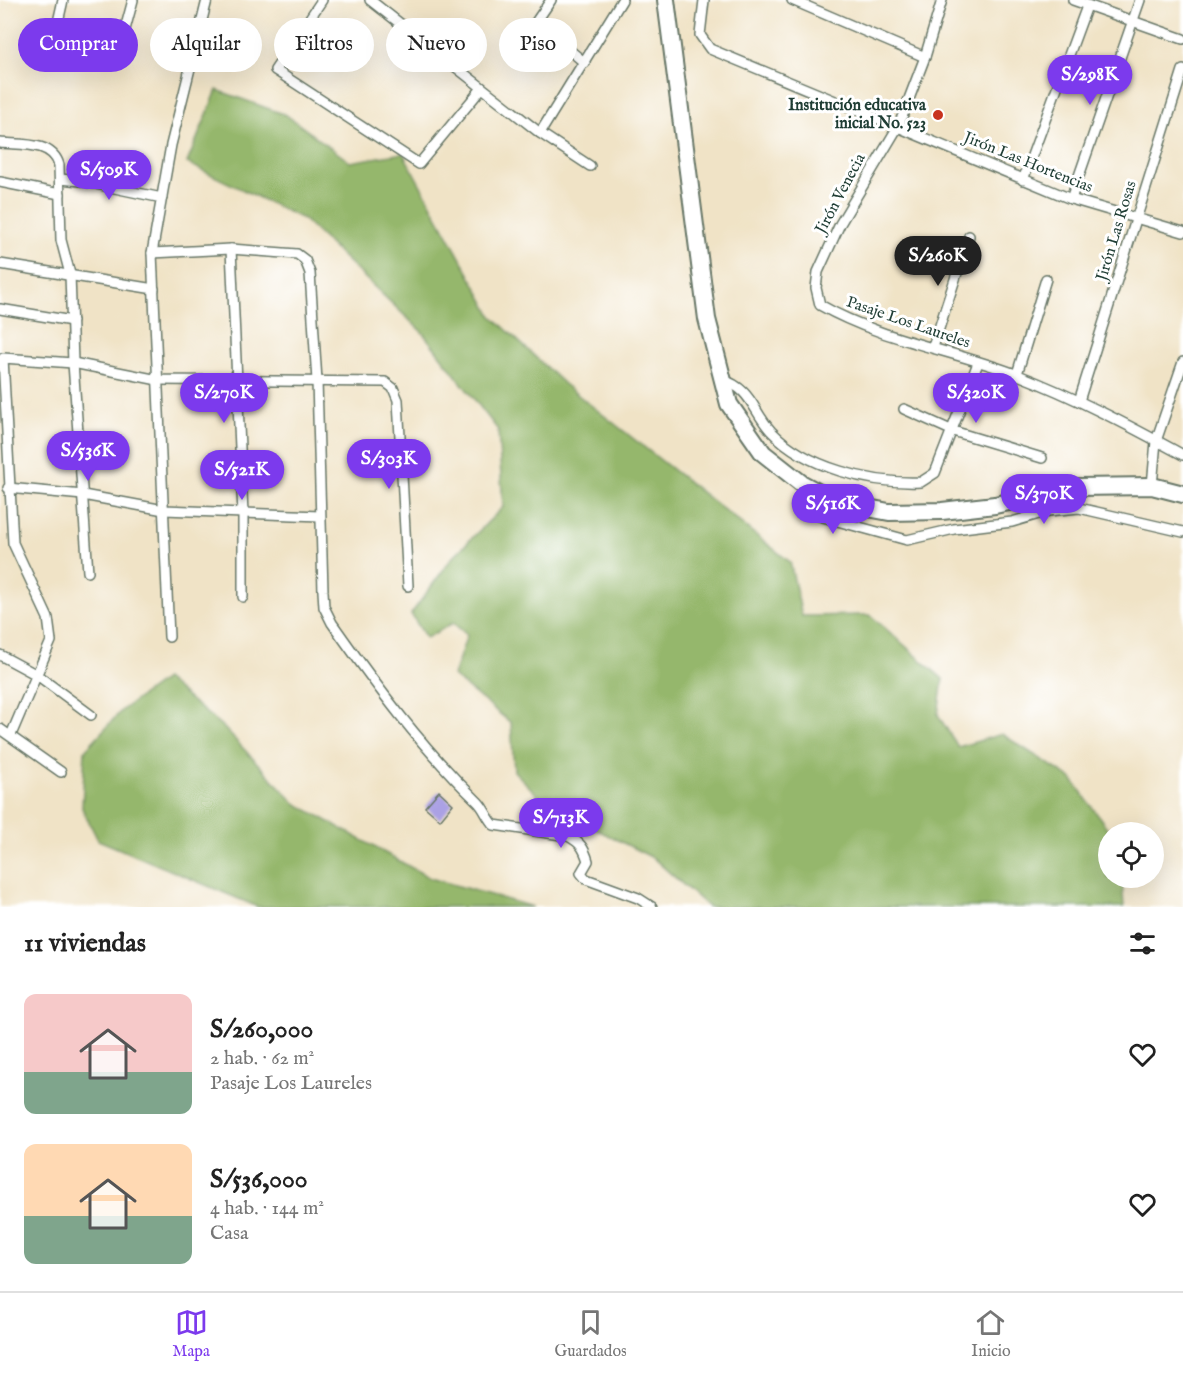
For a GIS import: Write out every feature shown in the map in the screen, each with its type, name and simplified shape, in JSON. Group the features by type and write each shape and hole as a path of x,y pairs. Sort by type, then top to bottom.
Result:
{"highway":[{"path":"666,0 707,319 721,380 729,404 748,434 776,466 836,502 889,512 942,511 995,505 1077,487 1152,486 1183,494"}],"street":[{"path":"59,18 63,0"},
{"path":"128,18 133,0"},
{"path":"169,637 152,253 171,145 207,0"},
{"path":"322,0 275,70 419,164 482,88"},
{"path":"370,0 540,133 590,166"},
{"path":"551,0 536,22 585,63"},
{"path":"540,133 622,0"},
{"name":"Jirón Las Hortencias","path":"704,0 700,35 710,49 898,125 1071,199 1183,232"},
{"path":"792,0 924,57"},
{"name":"Jirón Venecia","path":"820,305 816,288 818,272 840,224 898,125 924,57 942,0"},
{"path":"1073,0 1183,39"},
{"path":"1071,199 1140,0"},
{"path":"1023,180 1087,6"},
{"name":"Jirón Las Rosas","path":"1079,401 1183,70"},
{"path":"0,143 48,148 56,155 60,179 61,240 70,274 73,363 88,572"},
{"path":"60,179 81,181 162,198"},
{"path":"0,182 60,194"},
{"path":"933,347 969,236"},
{"path":"152,253 231,249 297,254 305,260 310,273 317,381 324,607 332,623 408,728 462,790 478,802 494,825 568,836 584,848 588,861 581,873 586,879 638,898 652,907"},
{"path":"231,249 243,514 243,597"},
{"path":"0,264 154,289"},
{"path":"1017,374 1046,279"},
{"name":"Pasaje Los Laureles","path":"820,305 847,321 1017,374 1079,401 1183,455"},
{"path":"0,309 72,321"},
{"path":"11,735 51,641 48,618 13,543 8,488 3,358 73,363 158,380 384,382 393,388 398,400 408,586"},
{"path":"1152,486 1156,441 1183,362"},
{"path":"721,380 742,389 770,430 785,443 817,461 853,474 921,482 935,473 978,363"},
{"path":"904,409 953,431 1042,458"},
{"path":"801,483 806,506 819,516 907,540 954,529 1011,522 1049,511 1079,508 1183,532"},
{"path":"8,488 83,495 164,510 320,516"},
{"path":"0,655 37,675 91,715"},
{"path":"0,729 61,772"}],"green space":[{"path":"217,90 286,115 350,162 403,153 492,316 564,384 790,562 802,616 870,615 943,679 938,715 958,747 1002,734 1072,779 1103,822 1098,822 1098,888 1123,888 1124,907 708,907 653,858 546,804 514,771 511,723 453,676 467,635 453,623 426,638 411,614 452,558 503,507 498,430 423,333 303,219 187,163"},
{"path":"165,679 223,727 295,803 430,878 533,907 258,907 98,840 82,808 85,750 122,710"}],"building":[{"path":"439,791 453,804 440,820 425,807"}],"place":[{"name":"Institución educativa inicial No. 523","path":"938,115"}]}
